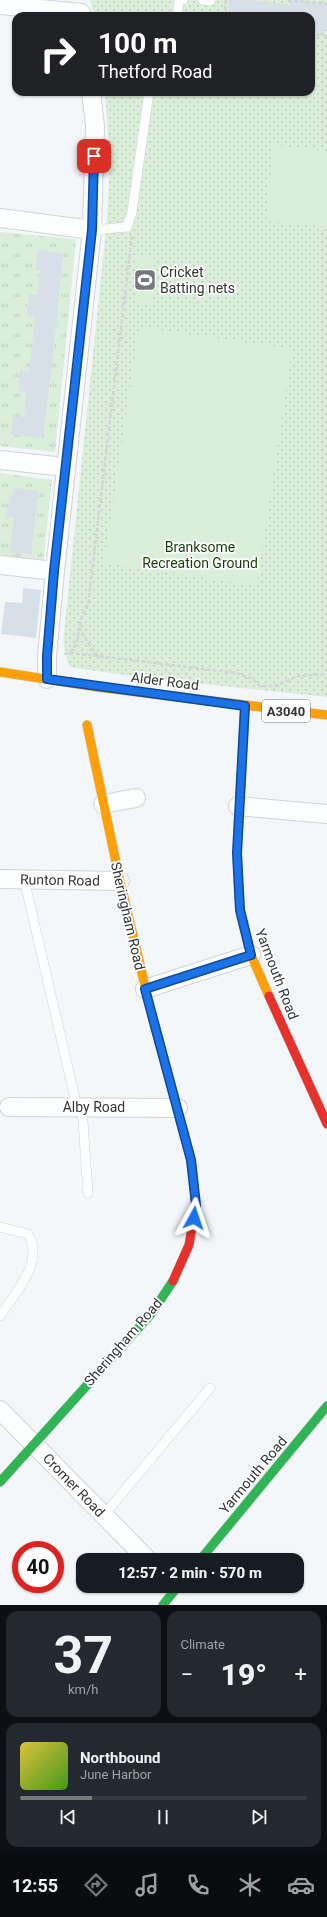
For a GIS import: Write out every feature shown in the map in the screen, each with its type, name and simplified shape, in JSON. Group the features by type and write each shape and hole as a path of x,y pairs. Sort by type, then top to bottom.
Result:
{"street":[{"path":"0,4 79,10"},
{"path":"47,679 47,656 54,571 92,230 95,126 91,96"},
{"path":"0,218 92,230"},
{"path":"0,460 66,467"},
{"path":"0,565 54,571"},
{"name":"Alder Road","path":"0,672 245,706 327,715"},
{"name":"Yarmouth Road","path":"245,706 238,806 237,853 240,910 251,955 327,1124"},
{"name":"Sheringham Road","path":"0,1482 151,1314 172,1283 189,1244 196,1205 191,1160 145,989 87,726"},
{"path":"103,804 136,798"},
{"path":"238,806 327,814"},
{"name":"Runton Road","path":"0,879 120,881"},
{"path":"145,989 251,955"},
{"name":"Alby Road","path":"9,1107 178,1108"},
{"name":"Yarmouth Road","path":"206,1553 327,1406"},
{"name":"Cromer Road","path":"0,1410 141,1553"},
{"path":"163,1605 172,1593"}],"lane":[{"path":"178,12 179,1 183,0"},
{"path":"92,230 127,227 132,212 148,96"},
{"path":"24,879 80,1107 88,1193"},
{"path":"0,1227 28,1234 33,1243 34,1256 26,1278 0,1316"},
{"path":"104,1515 210,1388"}],"path":[{"path":"224,12 226,0"},
{"path":"288,0 327,4"},
{"path":"315,34 327,36"},
{"path":"98,656 79,628 82,616 88,605 131,255 132,233 127,227"},
{"path":"69,653 236,673 251,678 260,686 275,686 298,676 327,674"}],"green space":[{"name":"Branksome Recreation Ground","path":"90,0 327,0 327,697 146,678 69,667 63,642 107,220 110,161 105,96 315,96 315,12 93,12"},
{"path":"273,145 327,151 327,227 266,221"},
{"path":"0,232 74,239 76,241 55,452 0,446"},
{"name":"Cricket Batting nets","path":"137,257 154,257 153,303 137,303"},
{"path":"139,327 292,349 257,586 104,563"},
{"path":"0,473 52,480 43,566 0,561"}],"building":[{"path":"229,0 249,0 291,5 292,1 327,5 327,30 324,30 323,33 315,32 315,12 228,12"},
{"path":"38,250 63,253 43,438 11,435 13,416 24,417 26,392 18,391 20,371 29,372 35,317 27,316 29,294 37,295 41,270 35,270"},
{"path":"14,488 39,491 31,554 10,552 14,517 7,517 9,495 13,496"},
{"path":"23,588 41,590 36,638 1,634 5,602 22,603"}],"traffic: fast":[{"path":"0,1482 151,1314 173,1281"},
{"path":"206,1553 327,1406"},
{"path":"163,1605 172,1593"}],"traffic: slow":[{"path":"0,672 97,687 327,715"},
{"path":"245,706 237,853 240,910 251,955 269,996"},
{"path":"87,725 120,881 152,1015"}],"traffic: jam":[{"path":"269,996 327,1124"},
{"path":"152,1015 191,1160 196,1205 189,1245 173,1281"}],"place":[{"name":"Cricket Batting nets","path":"145,280"}],"route":[{"path":"94,156 92,230 54,571 47,656 47,679 69,681 96,687 245,706 238,806 237,853 240,910 251,955 145,989 191,1160 196,1205 194,1218"}]}
